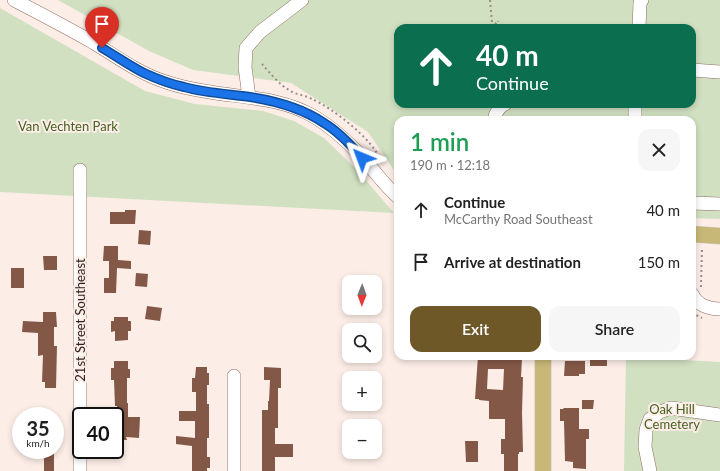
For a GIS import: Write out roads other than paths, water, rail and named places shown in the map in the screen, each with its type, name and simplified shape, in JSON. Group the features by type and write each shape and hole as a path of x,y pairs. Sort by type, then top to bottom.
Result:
{"main road":[{"path":"697,239 720,236"},
{"path":"543,360 543,471"}],"street":[{"path":"14,0 81,36 143,72 164,81 204,91 272,101 311,115 325,123 351,145 394,194"},
{"path":"249,97 245,67 246,48 260,32 302,0"},
{"path":"639,24 640,3 642,0"},
{"path":"696,70 720,72"},
{"name":"21st Street Southeast","path":"80,170 80,471"},
{"path":"696,203 720,204"},
{"path":"696,300 703,306 720,309"},
{"path":"234,376 234,471"},
{"path":"650,471 645,447 646,430 650,419 660,412 671,408 720,415"}],"park label":[{"name":"Van Vechten Park","path":"68,126"},
{"name":"Oak Hill Cemetery","path":"672,416"}]}
